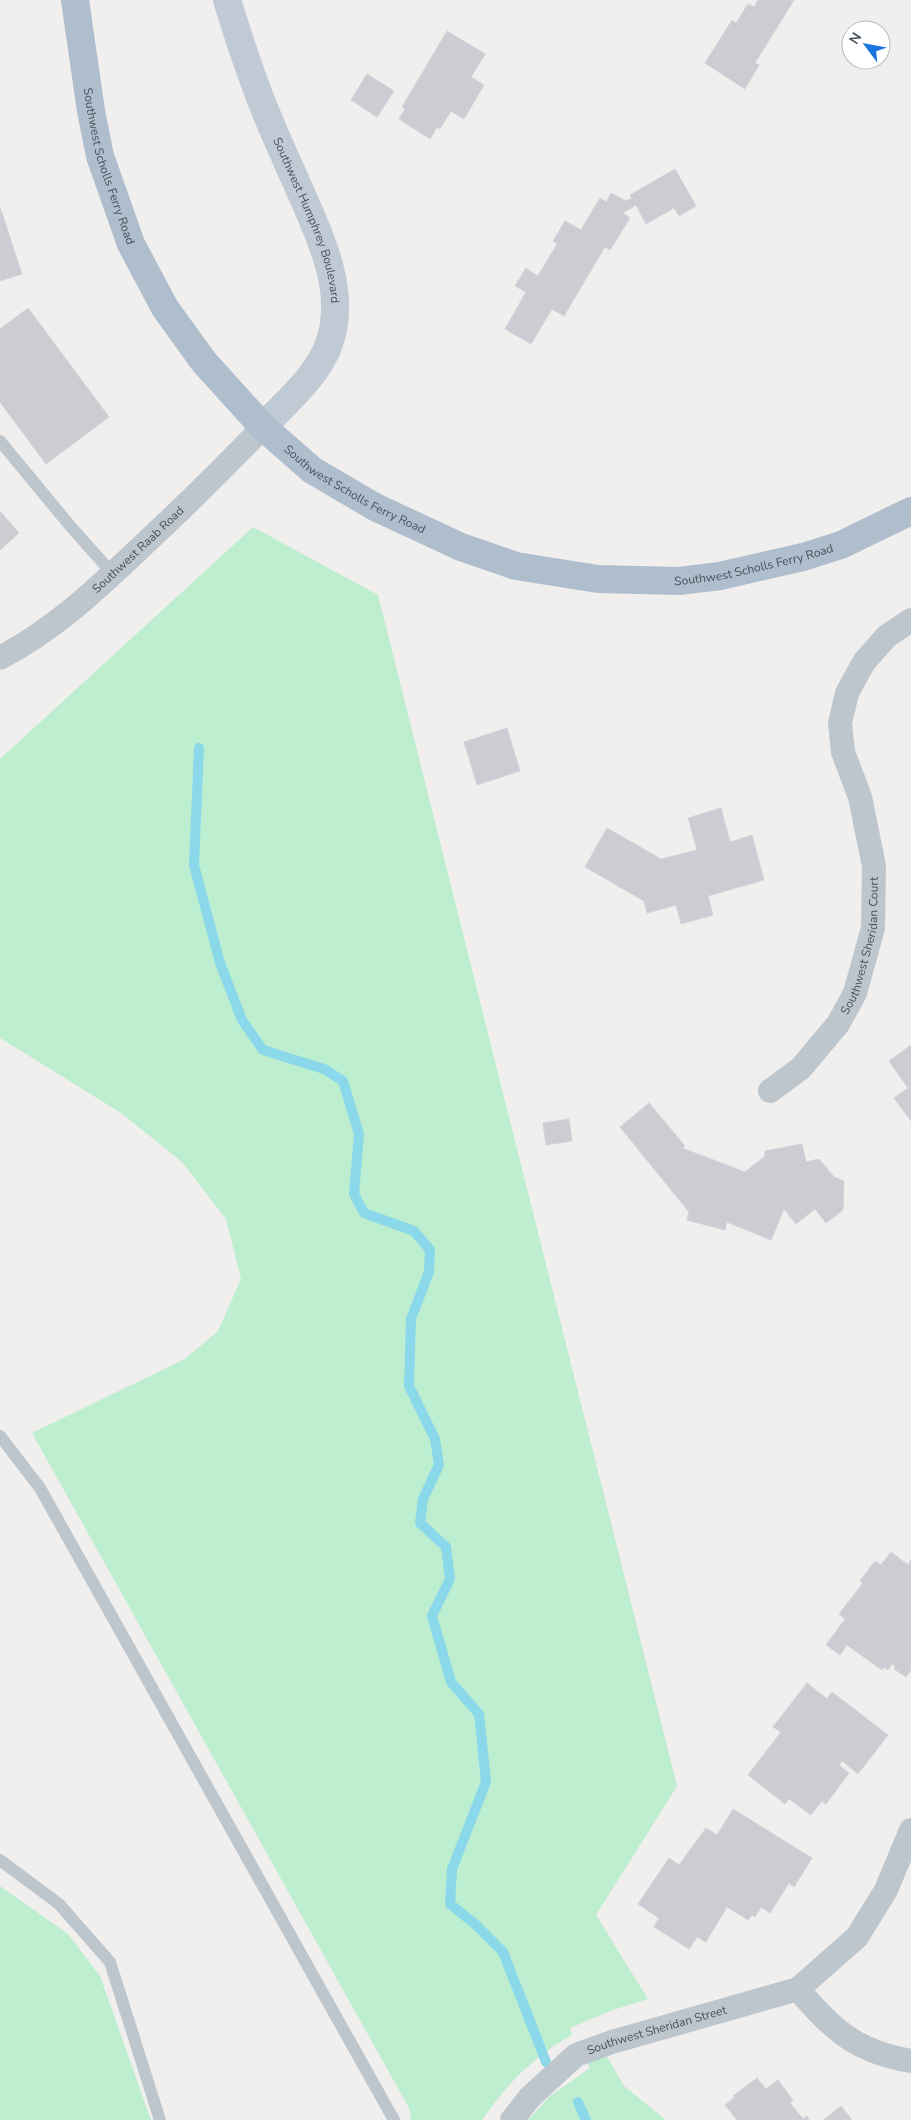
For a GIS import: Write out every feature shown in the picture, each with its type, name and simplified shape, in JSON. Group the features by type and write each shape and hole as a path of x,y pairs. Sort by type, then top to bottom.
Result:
{"main road":[{"name":"Southwest Humphrey Boulevard","path":"227,0 244,54 266,113 322,240 332,276 335,309 330,342 323,358 307,380 263,427"},
{"name":"Southwest Scholls Ferry Road","path":"76,1 91,111 100,156 131,244 165,308 204,362 263,427 312,470 375,507 462,547 516,566 598,579 679,581 720,576 803,557 841,545 911,511"}],"street":[{"name":"Southwest Raab Road","path":"0,658 29,642 74,609 206,487 263,427"},
{"name":"Southwest Sheridan Court","path":"770,1091 801,1068 838,1024 855,993 873,928 874,866 860,797 843,752 840,723 847,694 864,662 887,636 911,620"},
{"name":"Southwest Sheridan Street","path":"512,2120 530,2097 576,2055 612,2042 798,1989 857,1937 886,1890 911,1830"},
{"path":"798,1989 821,2018 860,2047 886,2057 911,2061"}],"lane":[{"path":"0,441 71,527 113,574"},
{"path":"2,1442 40,1488 394,2120"},
{"path":"0,1860 59,1904 110,1962 160,2120"}],"green space":[{"path":"253,527 378,595 677,1786 596,1915 648,1999 610,2011 570,2028 572,2035 545,2052 522,2072 501,2094 482,2120 411,2120 409,2108 32,1433 185,1359 218,1331 241,1279 226,1219 182,1162 121,1113 0,1038 0,759"},
{"path":"0,1886 68,1934 100,1976 151,2120 0,2120"},
{"path":"605,2053 624,2086 666,2120 528,2120 549,2097 590,2068 587,2062"}],"building":[{"path":"758,0 794,0 755,63 759,65 745,89 705,63 732,20 736,23 748,4 754,7"},
{"path":"447,31 485,54 471,77 484,85 464,119 451,111 440,129 437,127 430,139 399,119 405,109 402,107"},
{"path":"367,74 394,91 377,117 351,100"},
{"path":"675,169 696,206 679,216 674,208 646,224 636,205 623,213 630,218 610,250 605,247 564,316 552,309 531,344 505,329 526,292 515,286 526,268 538,276 557,244 553,241 565,221 581,230 600,198 606,202 611,193 626,201 632,198 630,195"},
{"path":"0,207 22,274 0,281"},
{"path":"28,308 109,417 46,464 0,402 0,329"},
{"path":"0,511 19,533 0,550"},
{"path":"507,728 520,771 477,785 464,742"},
{"path":"721,808 730,842 752,835 764,880 708,896 713,915 681,924 676,905 647,913 644,901 585,867 607,828 661,859 697,850 688,818"},
{"path":"911,1045 911,1121 894,1098 908,1088 889,1061"},
{"path":"649,1103 685,1146 682,1148 745,1172 765,1156 765,1151 802,1144 806,1162 819,1159 834,1177 844,1181 843,1210 826,1223 815,1209 796,1224 784,1209 771,1240 727,1222 725,1230 687,1220 689,1212 620,1127"},
{"path":"569,1119 572,1141 546,1145 543,1123"},
{"path":"891,1552 908,1565 911,1560 911,1670 906,1677 894,1669 895,1666 892,1664 888,1670 884,1667 882,1670 847,1645 840,1655 826,1645 845,1619 839,1614 863,1583 860,1581 875,1561 881,1565"},
{"path":"807,1683 827,1699 832,1692 888,1735 858,1774 842,1761 839,1765 849,1773 826,1804 822,1801 811,1815 789,1799 785,1804 748,1775 781,1732 773,1727"},
{"path":"733,1809 812,1858 794,1887 789,1883 770,1913 761,1907 755,1917 752,1915 748,1920 727,1907 706,1942 697,1937 689,1949 654,1927 659,1918 638,1904 669,1858 679,1865 706,1828 717,1835"},
{"path":"757,2078 766,2089 778,2080 793,2100 790,2103 803,2119 807,2116 809,2120 737,2120 725,2105 735,2097 733,2096"},
{"path":"841,2106 852,2120 823,2120"}],"waterway":[{"path":"199,748 194,865 220,963 242,1020 263,1050 324,1069 343,1081 359,1134 354,1194 364,1213 414,1231 430,1250 429,1272 411,1319 409,1386 435,1439 439,1465 423,1499 420,1523 446,1547 450,1579 432,1616 451,1682 479,1714 486,1782 452,1869 450,1904 475,1924 503,1952 546,2062"},
{"path":"578,2102 586,2120"}]}
